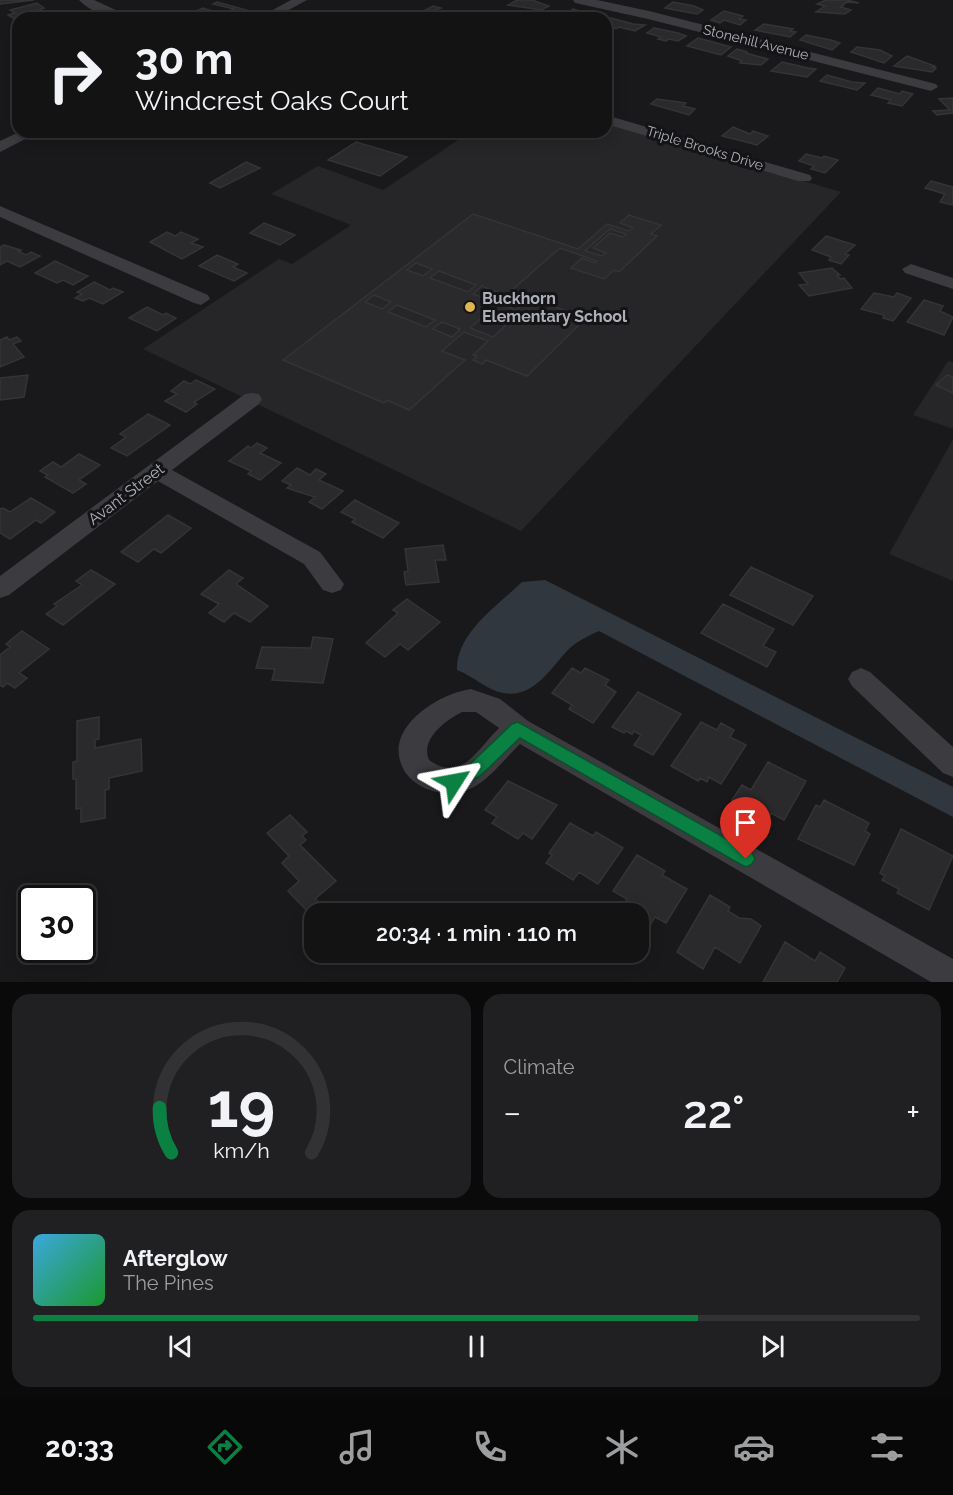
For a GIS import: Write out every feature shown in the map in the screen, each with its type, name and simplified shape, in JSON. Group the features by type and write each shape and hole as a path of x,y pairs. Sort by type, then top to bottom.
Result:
{"street":[{"path":"85,0 109,12"},
{"path":"278,12 301,0"},
{"name":"Stonehill Avenue","path":"579,0 649,15 931,87"},
{"name":"Triple Brooks Drive","path":"612,120 804,178"},
{"path":"0,147 19,138"},
{"path":"0,211 201,299"},
{"path":"911,269 953,284"},
{"name":"Avant Street","path":"0,589 252,399"},
{"path":"157,471 312,558 332,584"},
{"path":"861,679 953,765"},
{"path":"518,729 953,977"}],"shaded area":[{"name":"Buckhorn Elementary School","path":"612,124 841,192 521,531 143,349 279,259 292,264 351,225 271,194 318,166 383,190 461,138 612,138"},
{"path":"948,361 953,362 953,429 913,415"},
{"path":"953,439 953,581 889,554"},
{"path":"545,580 953,787 953,817 599,631 574,645 532,687 514,694 497,691 457,670 458,657 463,644 480,621 522,582"}],"building":[{"path":"0,0 34,0 0,4"},
{"path":"517,0 532,0 549,6 541,10 508,5"},
{"path":"826,0 847,0 859,3 847,2 841,7 851,10 845,14 816,12 825,6 817,4"},
{"path":"217,2 246,10 227,12 234,9 213,4"},
{"path":"673,2 703,10 697,14 665,8"},
{"path":"37,3 44,8 34,12 10,10"},
{"path":"433,6 441,8 429,12 422,12"},
{"path":"203,8 216,12 193,12"},
{"path":"724,11 743,16 739,19 746,20 740,25 724,20 720,23 711,20"},
{"path":"612,18 645,25 635,31 619,27 616,29 612,27"},
{"path":"764,24 793,29 790,31 796,32 790,37 755,30"},
{"path":"654,28 686,36 678,41 658,39 661,37 647,33"},
{"path":"806,35 840,43 832,50 800,40"},
{"path":"698,38 731,47 721,55 687,46"},
{"path":"857,47 880,50 892,56 884,63 851,52"},
{"path":"737,49 768,59 761,65 740,63 742,61 728,56"},
{"path":"907,56 936,68 932,72 894,66"},
{"path":"782,62 816,69 807,77 771,71"},
{"path":"827,75 865,83 857,90 820,81"},
{"path":"878,88 900,94 902,91 913,94 902,106 888,103 891,100 871,95"},
{"path":"953,98 953,113 937,115 933,111 950,110 939,99"},
{"path":"657,99 686,103 683,106 695,109 689,115 651,104"},
{"path":"733,127 750,134 753,131 768,136 757,145 722,136"},
{"path":"356,142 407,157 380,176 328,160"},
{"path":"806,154 838,160 825,173 811,169 814,166 799,161"},
{"path":"246,162 260,168 220,188 210,183"},
{"path":"931,181 953,187 953,205 940,202 945,194 925,188"},
{"path":"473,214 578,249 607,224 629,231 633,228 620,223 629,215 661,225 651,234 657,236 619,272 614,270 604,279 571,268 582,258 595,263 597,261 560,248 497,303 516,310 530,298 586,318 527,376 486,360 482,364 473,360 477,356 473,355 488,341 464,332 442,351 465,360 409,410 387,400 384,403 283,360","holes":["610,229 626,234 623,237 610,233 593,248 606,253 602,256 585,251","416,263 432,269 423,276 407,270","439,271 476,285 468,292 430,278","482,286 501,294 492,301 473,294","374,295 391,302 382,309 365,302","397,305 435,320 426,327 388,312","493,308 512,314 507,319 511,320 493,337 470,328","442,322 460,329 452,337 433,329"]},
{"path":"264,223 295,235 280,245 250,233"},
{"path":"167,232 175,236 181,232 198,239 191,243 203,247 182,259 150,242"},
{"path":"826,236 855,245 845,254 849,255 841,264 829,260 831,257 812,250"},
{"path":"4,245 21,250 18,251 26,255 31,252 40,256 20,267 7,261 0,265 0,247"},
{"path":"217,255 238,264 233,267 247,273 234,281 199,266"},
{"path":"55,261 88,276 73,285 63,280 57,283 35,273"},
{"path":"832,268 840,275 837,275 840,279 844,278 852,288 809,296 799,285 808,284 799,273"},
{"path":"94,282 110,290 113,288 123,292 103,304 89,298 83,301 75,298 82,294 77,292"},
{"path":"874,293 894,297 897,293 911,298 893,321 883,318 884,315 861,309"},
{"path":"924,300 943,306 940,311 953,317 944,335 907,322"},
{"path":"147,307 163,315 166,313 176,318 157,331 129,318"},
{"path":"7,337 9,340 17,337 21,341 13,344 24,357 0,367 0,340"},
{"path":"28,375 24,397 0,400 0,378"},
{"path":"947,375 953,377 953,393 936,385"},
{"path":"196,380 215,389 194,402 197,404 186,412 165,401 177,394 171,391 184,381 190,384"},
{"path":"148,414 170,425 127,456 111,448 126,437 120,434"},
{"path":"257,443 267,448 260,453 281,463 260,480 248,474 251,471 229,461 248,446 251,448"},
{"path":"79,454 100,465 79,480 86,484 73,493 45,477 48,475 40,471 53,462 61,467"},
{"path":"297,468 310,475 316,469 326,474 319,480 343,491 322,509 309,502 315,497 287,488 291,485 282,481"},
{"path":"31,498 55,512 41,523 36,520 10,539 0,533 0,509 3,508 10,512"},
{"path":"355,500 399,523 383,538 352,522 355,519 341,512"},
{"path":"168,515 191,528 161,553 154,549 138,562 121,552"},
{"path":"443,545 446,560 435,560 439,582 406,585 404,572 408,571 405,549"},
{"path":"751,567 813,596 793,625 730,595"},
{"path":"91,570 115,584 63,625 46,614 57,606 54,604 82,585 76,581"},
{"path":"229,570 243,578 236,584 268,606 250,622 234,613 224,622 209,613 219,604 201,594"},
{"path":"407,599 440,622 408,650 400,644 385,657 366,643 398,613 393,610"},
{"path":"723,604 774,629 763,646 776,652 767,667 701,633"},
{"path":"22,631 49,649 19,673 27,678 15,688 7,683 3,687 0,685 0,655 10,647 6,644"},
{"path":"313,637 333,639 323,683 272,680 275,669 256,668 262,647 311,648"},
{"path":"572,668 581,673 585,668 609,680 605,685 616,692 593,723 569,709 572,705 552,693"},
{"path":"638,692 681,714 653,755 634,745 641,735 634,731 632,734 626,731 624,733 612,727"},
{"path":"99,717 99,739 95,740 95,748 141,739 142,771 109,778 109,789 105,790 105,818 81,822 81,808 76,809 76,779 73,779 73,762 77,761 77,721"},
{"path":"701,722 717,730 721,723 734,730 730,737 746,745 721,784 709,777 707,782 700,778 698,781 671,766"},
{"path":"768,762 806,781 784,820 771,813 769,818 762,814 760,817 732,800 742,785 751,790"},
{"path":"508,781 557,805 532,839 523,833 518,839 492,823 497,817 485,810"},
{"path":"824,800 869,823 865,831 870,834 854,865 798,839 816,805 820,807"},
{"path":"290,815 307,832 302,836 306,840 300,845 336,881 315,899 320,903 304,903 304,908 288,891 299,881 282,863 289,856 267,833"},
{"path":"570,823 593,836 596,832 623,848 598,884 579,872 573,880 546,863 552,855 549,853"},
{"path":"901,829 953,856 929,910 897,893 899,889 882,880 885,876 880,873"},
{"path":"637,855 665,871 662,875 687,889 666,923 655,917 651,924 649,923 649,903 624,903 627,899 613,891"},
{"path":"710,895 730,907 728,911 739,918 751,919 761,926 740,963 715,947 703,969 677,952"},
{"path":"785,942 815,961 820,952 845,968 837,982 763,982"}],"place":[{"name":"Buckhorn Elementary School","path":"470,307"}],"route":[{"path":"454,782 474,771 503,740 518,729 746,859"}]}
